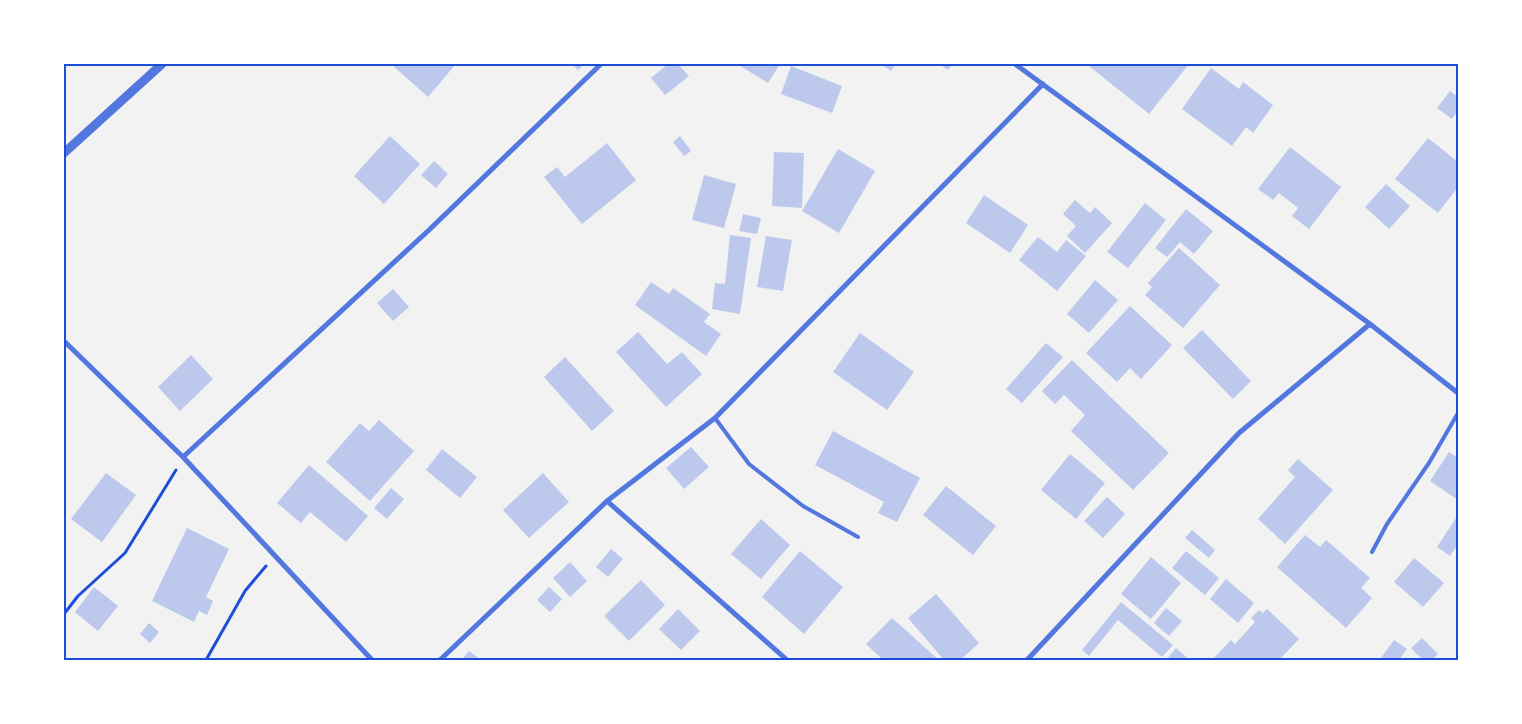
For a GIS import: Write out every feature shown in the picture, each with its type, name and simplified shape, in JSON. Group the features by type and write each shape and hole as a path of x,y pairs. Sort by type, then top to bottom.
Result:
{"street":[{"path":"64,153 162,64"},
{"path":"183,457 429,230 601,64"},
{"path":"1015,64 1370,324 1458,393"},
{"path":"440,660 607,501 715,418 1043,84"},
{"path":"1027,660 1239,433 1370,324"},
{"path":"64,341 183,457 372,660"},
{"path":"607,501 787,660"}],"lane":[{"path":"1372,552 1388,524 1429,463 1458,413"},
{"path":"715,418 749,464 803,506 858,537"}],"path":[{"path":"64,614 78,596 124,553 183,457"},
{"path":"206,660 245,591 275,554"}],"building":[{"path":"391,64 456,64 428,97"},
{"path":"572,64 585,64 578,70"},
{"path":"668,64 678,64 689,76 665,95 651,78"},
{"path":"737,64 780,64 768,83"},
{"path":"881,64 896,64 891,71"},
{"path":"939,64 953,64 948,70"},
{"path":"1090,64 1189,64 1149,114 1089,66"},
{"path":"791,66 842,86 832,113 781,94"},
{"path":"1211,68 1239,89 1243,82 1273,105 1253,133 1246,127 1232,146 1182,109"},
{"path":"1450,91 1458,97 1458,110 1452,119 1437,108"},
{"path":"390,136 420,164 384,204 354,176"},
{"path":"680,136 691,151 684,156 673,142"},
{"path":"1428,138 1458,162 1458,187 1438,213 1395,179"},
{"path":"607,143 636,180 582,224 544,177 557,167 565,177"},
{"path":"1290,147 1341,187 1309,229 1292,216 1298,208 1279,193 1273,200 1258,189"},
{"path":"838,149 875,171 839,233 802,211"},
{"path":"774,152 804,153 802,208 772,206"},
{"path":"434,161 448,174 436,188 421,175"},
{"path":"704,175 736,184 724,228 692,220"},
{"path":"1386,184 1410,206 1389,229 1365,207"},
{"path":"984,195 1028,225 1010,253 966,223"},
{"path":"1075,200 1090,213 1095,207 1112,223 1085,253 1067,236 1076,226 1063,214"},
{"path":"1145,203 1166,220 1128,268 1107,252"},
{"path":"1186,209 1213,231 1194,254 1180,242 1167,257 1155,248"},
{"path":"743,214 761,218 757,234 739,231"},
{"path":"730,235 751,238 740,314 712,309 715,283 725,284"},
{"path":"766,236 792,240 783,291 757,287"},
{"path":"1038,237 1057,252 1066,240 1086,256 1057,291 1019,260"},
{"path":"1179,248 1220,285 1183,328 1145,295 1152,287 1148,283"},
{"path":"1095,280 1118,300 1089,333 1067,314"},
{"path":"651,282 669,294 673,288 710,314 704,322 721,334 706,356 635,305"},
{"path":"393,289 409,307 393,321 377,303"},
{"path":"1130,306 1172,345 1141,379 1130,368 1117,382 1086,353"},
{"path":"1202,330 1251,381 1233,399 1183,348"},
{"path":"638,332 667,364 682,352 702,374 666,407 616,352"},
{"path":"860,333 914,372 887,410 833,372"},
{"path":"1046,343 1063,357 1022,403 1006,389"},
{"path":"191,355 213,379 180,411 158,387"},
{"path":"565,357 614,411 592,431 544,377"},
{"path":"1072,360 1169,453 1133,490 1071,431 1085,415 1064,395 1055,404 1042,391"},
{"path":"379,420 414,451 370,501 326,462 360,423 369,431"},
{"path":"833,431 920,478 897,522 878,513 884,502 815,465"},
{"path":"691,447 709,467 684,489 666,468"},
{"path":"442,449 477,477 460,498 426,470"},
{"path":"1449,452 1458,458 1458,500 1430,481"},
{"path":"1070,454 1105,483 1076,519 1041,490"},
{"path":"1298,459 1333,490 1285,544 1258,519 1295,477 1288,470"},
{"path":"309,465 368,516 346,542 310,512 301,523 277,503"},
{"path":"106,473 136,495 102,542 71,519"},
{"path":"543,473 569,502 529,538 503,510"},
{"path":"946,486 996,526 973,555 923,515"},
{"path":"391,488 404,499 387,519 374,508"},
{"path":"1107,497 1125,514 1103,538 1084,521"},
{"path":"1458,515 1458,544 1450,556 1437,547"},
{"path":"761,519 790,545 761,579 731,554"},
{"path":"187,528 229,549 206,597 213,601 207,615 199,611 194,622 152,601"},
{"path":"1192,530 1215,550 1209,558 1185,538"},
{"path":"1305,535 1320,547 1326,540 1370,578 1361,588 1372,598 1346,628 1277,567"},
{"path":"611,549 623,559 608,577 596,567"},
{"path":"800,551 843,587 804,634 762,597"},
{"path":"1186,551 1219,578 1205,595 1172,568"},
{"path":"1151,557 1181,583 1151,619 1121,594"},
{"path":"1414,558 1444,583 1423,607 1394,582"},
{"path":"570,562 587,581 570,597 553,578"},
{"path":"1226,579 1254,603 1238,623 1210,599"},
{"path":"641,580 665,605 629,641 604,616"},
{"path":"94,587 118,606 98,631 75,612"},
{"path":"549,587 562,599 550,612 537,600"},
{"path":"936,594 979,643 960,660 944,660 908,618"},
{"path":"1121,602 1173,645 1162,657 1118,620 1089,656 1082,650"},
{"path":"1166,608 1182,621 1169,636 1154,623"},
{"path":"678,609 700,631 681,650 659,629"},
{"path":"1267,609 1299,639 1279,660 1212,660 1231,640 1235,644 1255,622 1251,618 1259,610 1263,613"},
{"path":"892,618 939,660 883,660 866,644"},
{"path":"149,623 159,632 150,643 140,634"},
{"path":"1422,638 1438,654 1432,660 1423,660 1411,648"},
{"path":"1394,640 1407,649 1399,660 1384,660 1381,658"},
{"path":"1176,648 1190,660 1166,660"},
{"path":"469,651 481,660 461,660"}]}
